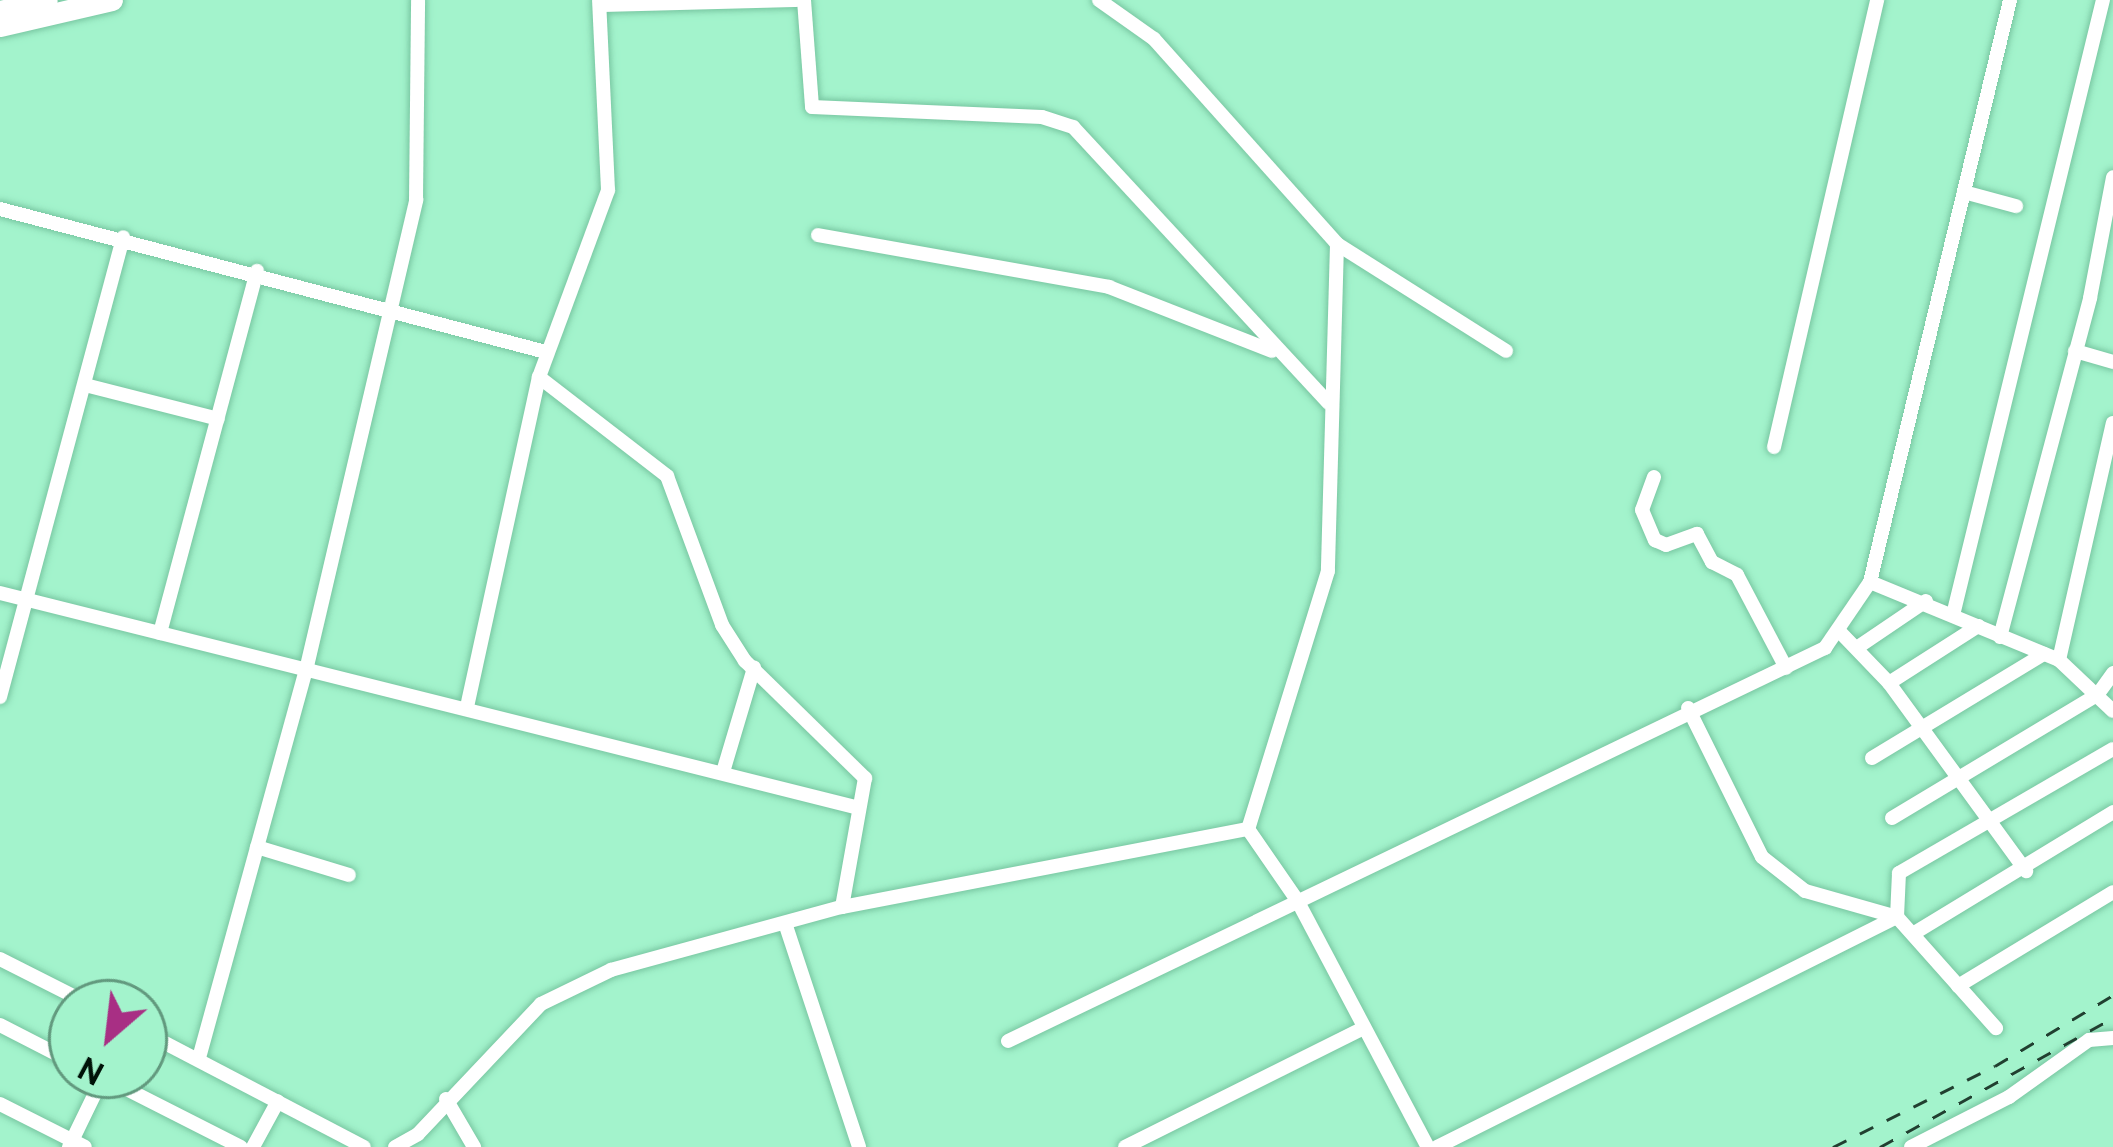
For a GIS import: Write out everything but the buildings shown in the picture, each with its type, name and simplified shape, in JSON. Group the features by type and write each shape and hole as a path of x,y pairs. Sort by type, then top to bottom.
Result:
{"main road":[{"path":"0,11 43,0"},
{"path":"0,26 112,0"}],"street":[{"path":"200,1058 307,666 387,308 416,200 418,0"},
{"path":"467,707 539,377 608,190 599,2 801,0 812,107 1042,117 1073,127 1329,403"},
{"path":"1099,0 1154,39 1337,244 1506,351"},
{"path":"1774,446 1877,0"},
{"path":"1008,1041 1688,708 1786,668 1840,632 1870,582 2010,0"},
{"path":"1954,611 2106,3"},
{"path":"2000,637 2106,247 2112,182"},
{"path":"1964,192 2016,206"},
{"path":"0,209 257,272 546,352"},
{"path":"818,235 1109,287 1282,356"},
{"path":"0,697 123,237"},
{"path":"1248,829 1326,584 1337,244"},
{"path":"160,633 257,272"},
{"path":"2075,351 2113,362"},
{"path":"539,377 667,476 722,625 754,668 861,771 842,907"},
{"path":"85,385 218,419"},
{"path":"1872,758 1918,725 2052,657 2107,483 2113,423"},
{"path":"1654,477 1642,510 1655,540 1700,536 1712,562 1737,574 1786,668"},
{"path":"1870,582 1954,611 2000,637 2052,657 2113,711"},
{"path":"0,593 307,666 859,808"},
{"path":"1858,646 1926,601"},
{"path":"1889,683 1978,626"},
{"path":"1840,632 1889,683 2026,871"},
{"path":"723,772 754,668"},
{"path":"1892,818 2098,694 2113,673"},
{"path":"1688,708 1762,857 1804,891 1897,917 1916,932 1996,1028"},
{"path":"1897,917 1898,873 2113,749"},
{"path":"1916,932 2026,871 2113,812"},
{"path":"1248,829 1297,900 1432,1147 1897,917"},
{"path":"395,1147 418,1134 446,1099 541,1004 611,970 842,907 1248,829"},
{"path":"257,847 349,875"},
{"path":"1958,986 2113,892"},
{"path":"786,926 859,1147"},
{"path":"0,958 48,983"},
{"path":"0,1025 48,1050"},
{"path":"1125,1147 1364,1028"},
{"path":"1911,1147 2008,1097 2089,1040 2113,1038"},
{"path":"168,1043 364,1147"},
{"path":"0,1104 75,1145 93,1099"},
{"path":"147,1099 241,1147"},
{"path":"446,1099 474,1147"},
{"path":"253,1147 278,1101"}],"railway":[{"path":"1833,1147 1995,1066 2113,995"},
{"path":"1880,1147 2113,1018"}]}
